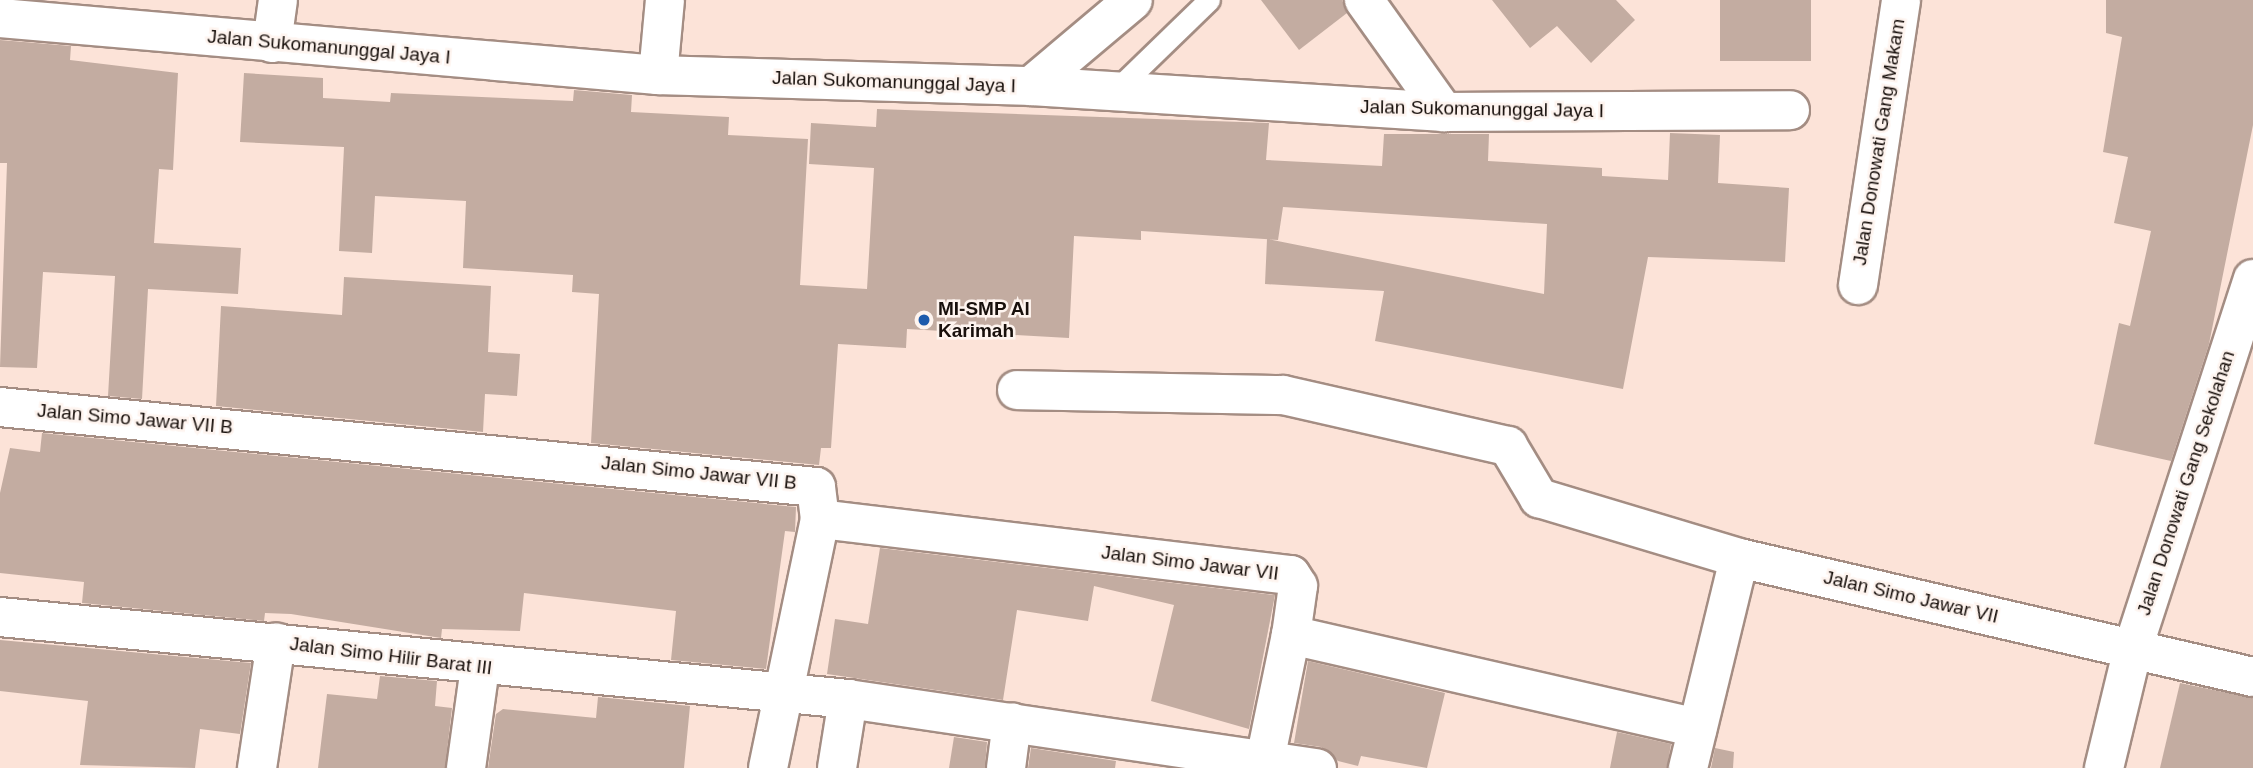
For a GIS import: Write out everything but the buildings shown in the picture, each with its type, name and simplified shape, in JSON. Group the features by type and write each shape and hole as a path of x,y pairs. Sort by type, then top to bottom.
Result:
{"street":[{"path":"272,43 278,0"},
{"path":"658,75 665,0"},
{"path":"1031,86 1133,0"},
{"path":"1364,0 1444,112"},
{"name":"Jalan Donowati Gang Makam","path":"1858,285 1901,0"},
{"name":"Jalan Sukomanunggal Jaya I","path":"0,18 658,75 1031,86 1444,112 1790,110"},
{"name":"Jalan Donowati Gang Sekolahan","path":"2104,768 2133,648 2253,279"},
{"name":"Jalan Simo Jawar VII","path":"1017,390 1283,395 1508,446 1539,498 1739,558 2253,677"},
{"name":"Jalan Simo Jawar VII B","path":"0,407 812,486 820,519 768,768"},
{"name":"Jalan Simo Jawar VII","path":"820,519 1291,575 1298,586 1291,635"},
{"path":"1688,768 1739,558"},
{"name":"Jalan Simo Hilir Barat III","path":"0,617 276,642 480,667 783,696"},
{"path":"1265,760 1291,635 1698,728"},
{"path":"257,768 276,642"},
{"path":"466,768 480,667"},
{"path":"783,696 848,699 1012,722 1153,756 1265,760 1313,768"},
{"path":"837,768 848,699"},
{"path":"1006,768 1012,722"}],"lane":[{"path":"1114,93 1209,0"}],"place":[{"name":"MI-SMP Al Karimah","path":"924,320"}]}
